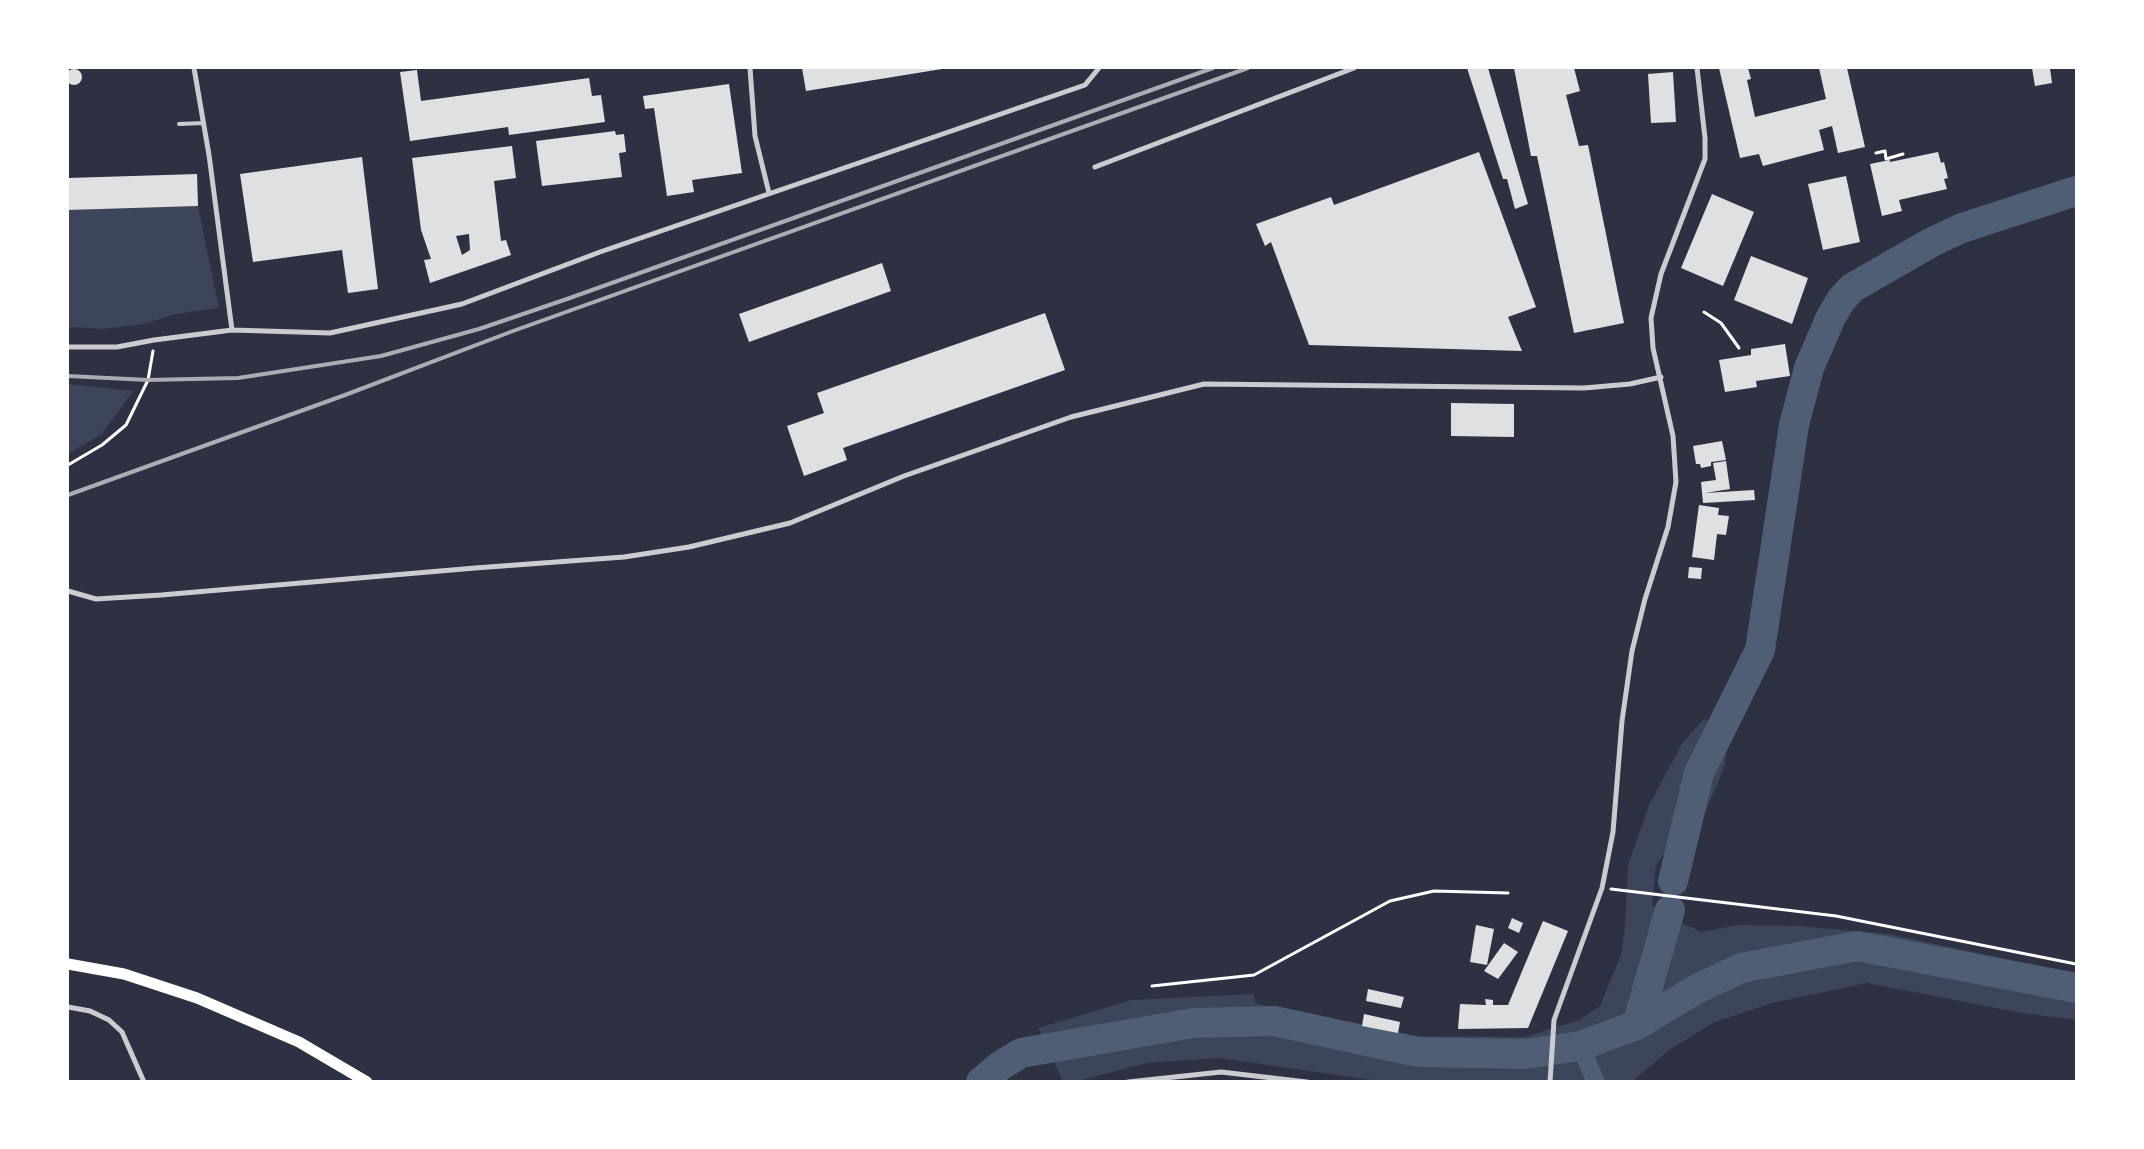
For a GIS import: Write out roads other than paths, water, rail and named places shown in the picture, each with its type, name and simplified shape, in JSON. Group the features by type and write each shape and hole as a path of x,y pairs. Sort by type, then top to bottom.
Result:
{"main road":[{"path":"68,964 124,974 197,998 299,1042 367,1082"}],"street":[{"path":"194,68 204,123 232,330"},
{"path":"750,68 755,136 769,193"},
{"path":"68,347 117,347 154,340 232,330 330,333 462,304 600,252 1084,85 1099,68"},
{"path":"1095,167 1354,68"},
{"path":"1550,1082 1554,1020 1602,888 1613,832 1622,721 1632,651 1645,599 1668,527 1676,482 1673,436 1653,348 1651,318 1661,274 1705,159 1705,138 1697,68"},
{"path":"68,591 96,598 160,595 624,557 689,547 790,523 904,476 1071,417 1204,384 1584,388 1630,384 1661,377"},
{"path":"68,1006 90,1011 109,1020 122,1032 144,1082"},
{"path":"1128,1082 1221,1072 1307,1082"}],"lane":[{"path":"179,124 204,123"}],"waterway":[{"path":"1673,881 1699,773 1760,650 1794,425 1809,368 1831,317 1841,300 1852,288 1932,242 1962,228 2076,191"},
{"path":"1637,1025 1670,910"},
{"path":"981,1082 1000,1066 1021,1053 1193,1023 1274,1021 1418,1052 1525,1054 1580,1046 1637,1025 1695,990 1741,968 1857,946 2076,988"},
{"path":"1580,1046 1596,1082"}],"railway":[{"path":"68,376 148,380 238,378 381,356 479,329 567,299 1213,68"},
{"path":"68,495 345,395 513,331 1248,68"}]}
